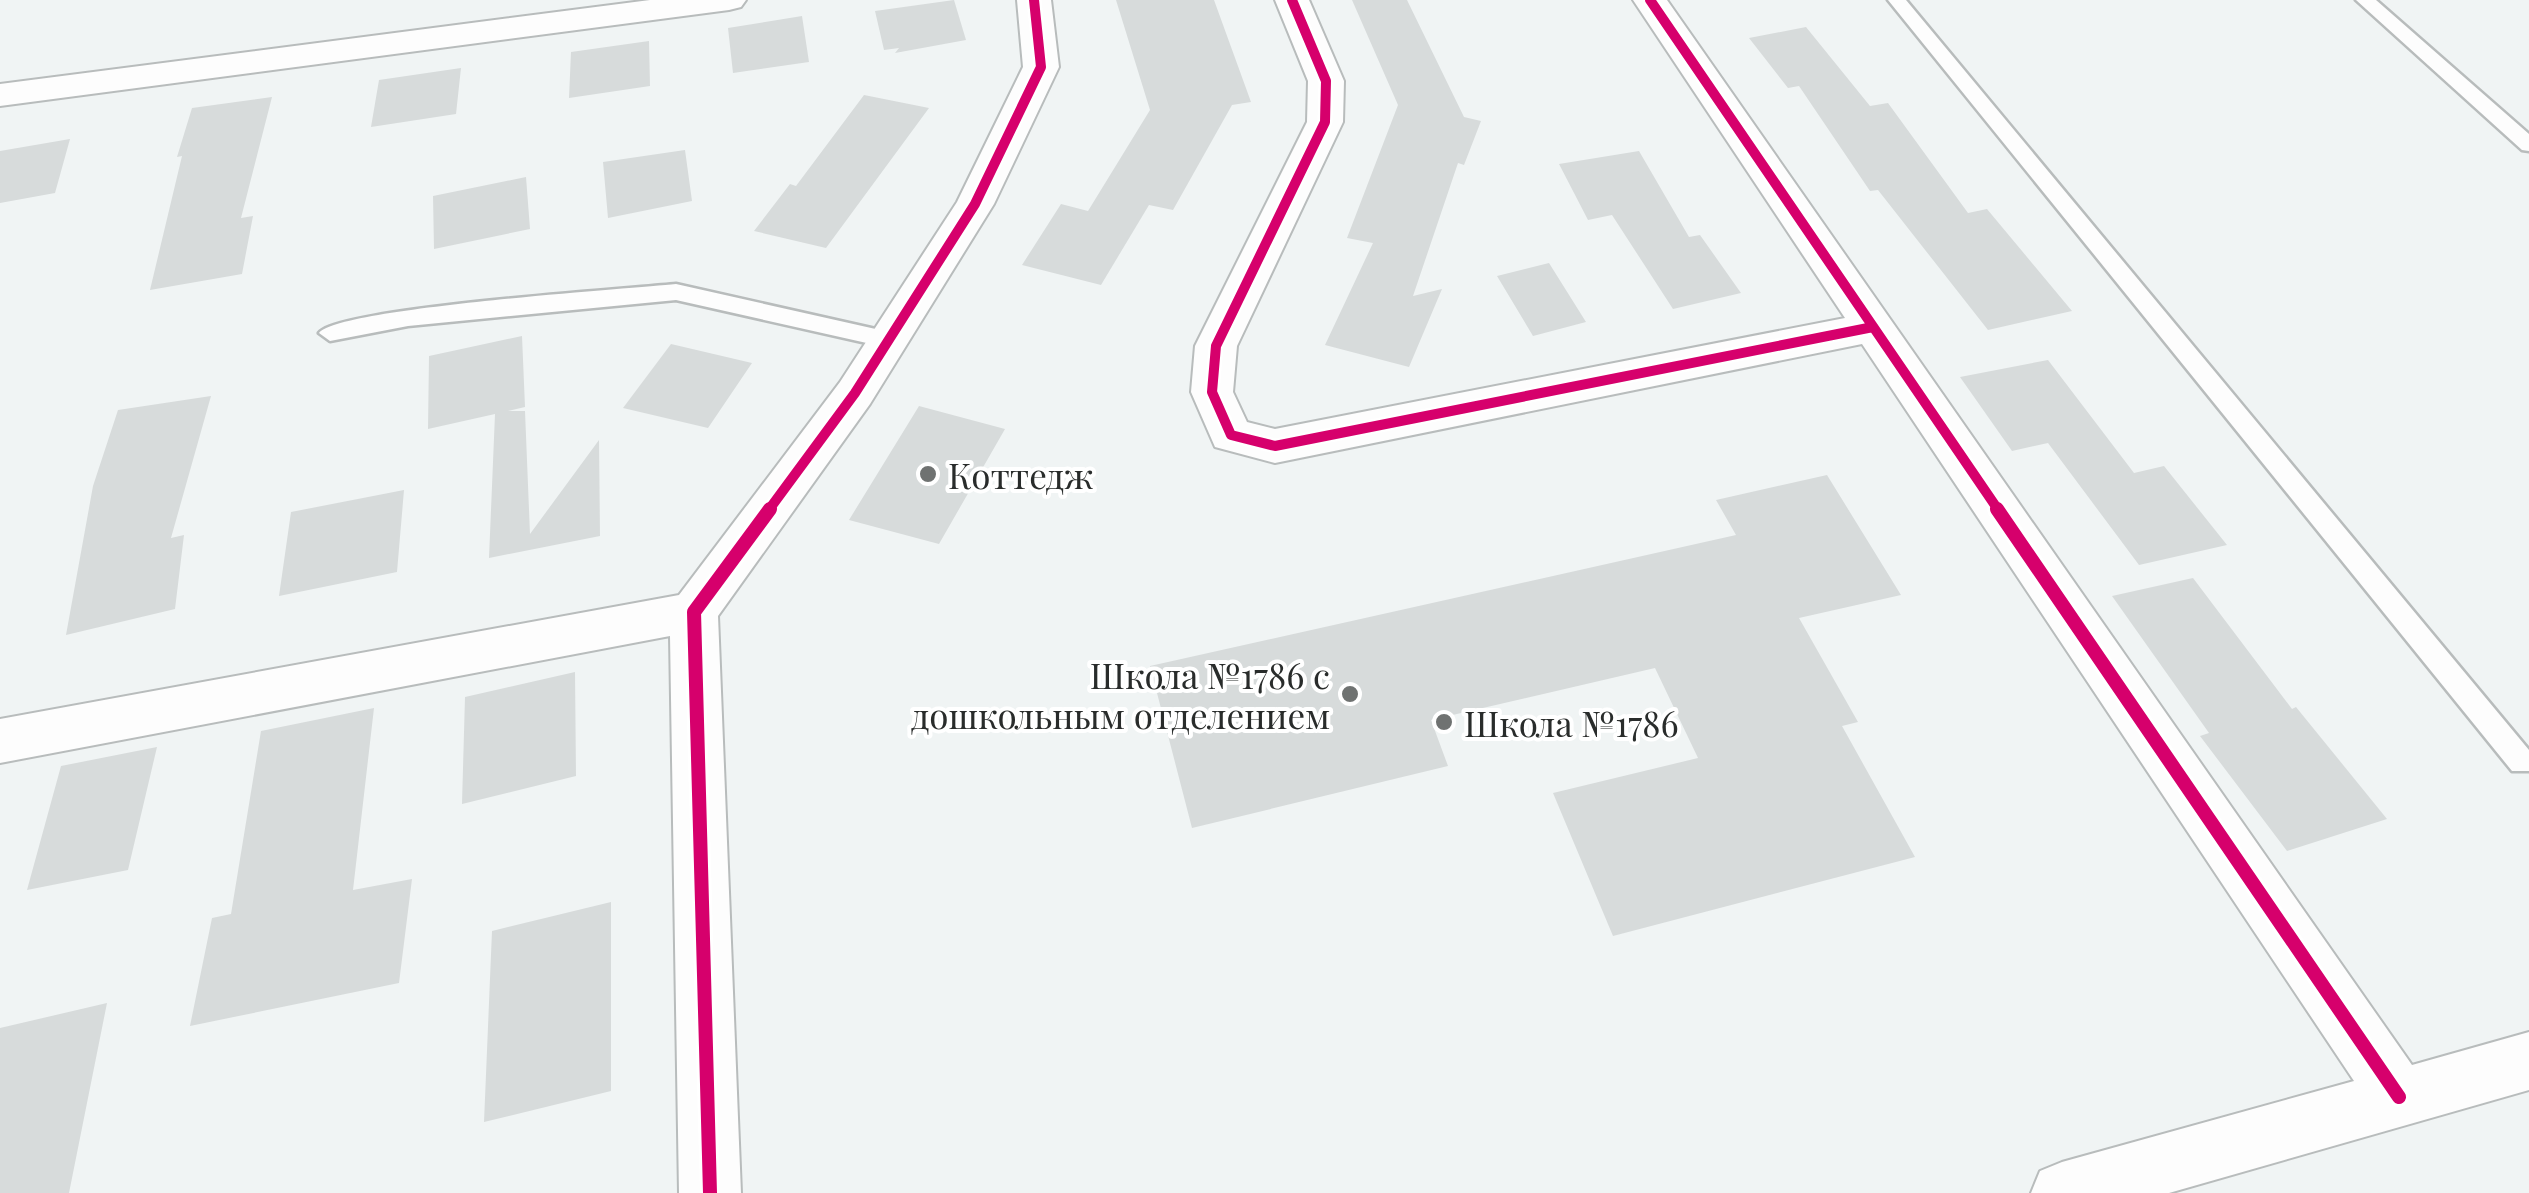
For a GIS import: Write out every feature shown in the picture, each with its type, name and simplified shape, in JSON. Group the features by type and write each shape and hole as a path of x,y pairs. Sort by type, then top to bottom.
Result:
{"street":[{"path":"0,95 729,0"},
{"path":"710,1193 694,612 888,340 975,204 1041,68 1034,0"},
{"path":"1292,0 1326,81 1326,122 1216,346 1212,392 1231,435 1276,446 1873,327"},
{"path":"1650,0 2400,1098"},
{"path":"0,740 694,612"},
{"path":"2062,1193 2529,1061"}],"lane":[{"path":"1897,0 2522,762"},
{"path":"2365,0 2529,145"},
{"path":"330,333 408,318 676,292 888,340"}],"building":[{"path":"954,0 966,40 895,53 899,48 884,50 875,11"},
{"path":"1116,0 1214,0 1251,102 1232,105 1173,210 1149,205 1101,285 1022,265 1061,204 1088,211 1150,110"},
{"path":"1352,0 1407,0 1464,117 1481,121 1464,165 1458,163 1413,296 1442,289 1409,367 1325,345 1373,243 1347,238 1398,105"},
{"path":"802,16 809,62 733,73 728,28"},
{"path":"1806,27 1870,106 1888,103 1968,213 1987,209 2072,311 1988,330 1878,190 1870,191 1799,86 1788,88 1749,38"},
{"path":"649,41 650,86 569,98 571,52"},
{"path":"461,68 456,114 371,127 379,80"},
{"path":"864,95 929,108 826,248 754,231 790,184 796,186"},
{"path":"272,97 241,218 253,216 242,274 150,290 182,156 177,157 192,108"},
{"path":"70,139 55,193 0,203 0,151"},
{"path":"685,150 692,201 608,218 603,162"},
{"path":"1639,151 1689,237 1700,235 1741,293 1673,309 1612,215 1588,220 1559,164"},
{"path":"526,177 530,229 434,249 433,196"},
{"path":"1549,263 1586,322 1533,336 1497,276"},
{"path":"522,336 525,407 508,411 525,411 530,534 599,440 600,536 489,558 495,414 428,429 429,356"},
{"path":"671,344 752,363 708,428 623,408"},
{"path":"2048,360 2134,473 2164,466 2227,545 2139,565 2048,443 2012,451 1960,377"},
{"path":"211,396 171,538 184,535 175,609 66,635 93,486 118,410"},
{"name":"Коттедж","path":"919,406 1005,429 939,544 849,520"},
{"name":"Школа №1786 с дошкольным отделением","path":"1827,475 1901,595 1799,618 1858,722 1842,726 1915,857 1613,936 1553,793 1698,758 1655,668 1431,720 1448,766 1192,828 1150,666 1736,535 1716,500"},
{"path":"404,490 397,572 279,596 291,512"},
{"path":"2193,578 2292,709 2296,707 2387,819 2287,851 2200,736 2209,733 2112,596"},
{"path":"575,672 576,776 462,804 465,697"},
{"path":"374,708 353,890 412,879 399,983 190,1026 212,918 231,914 261,731"},
{"path":"157,747 128,870 27,890 61,766"},
{"path":"611,902 611,1091 484,1122 492,931"},
{"path":"107,1003 69,1193 0,1193 0,1028"}],"cycle path":[{"path":"710,1193 694,612 855,393 975,204 1041,67 1034,0"},
{"path":"1292,0 1326,81 1325,122 1216,346 1212,392 1231,435 1275,446 1873,327"},
{"path":"1650,0 2399,1097"}],"place":[{"name":"Коттедж","path":"928,474"},
{"name":"Школа №1786 с дошкольным отделением","path":"1350,694"},
{"name":"Школа №1786","path":"1444,722"}]}
